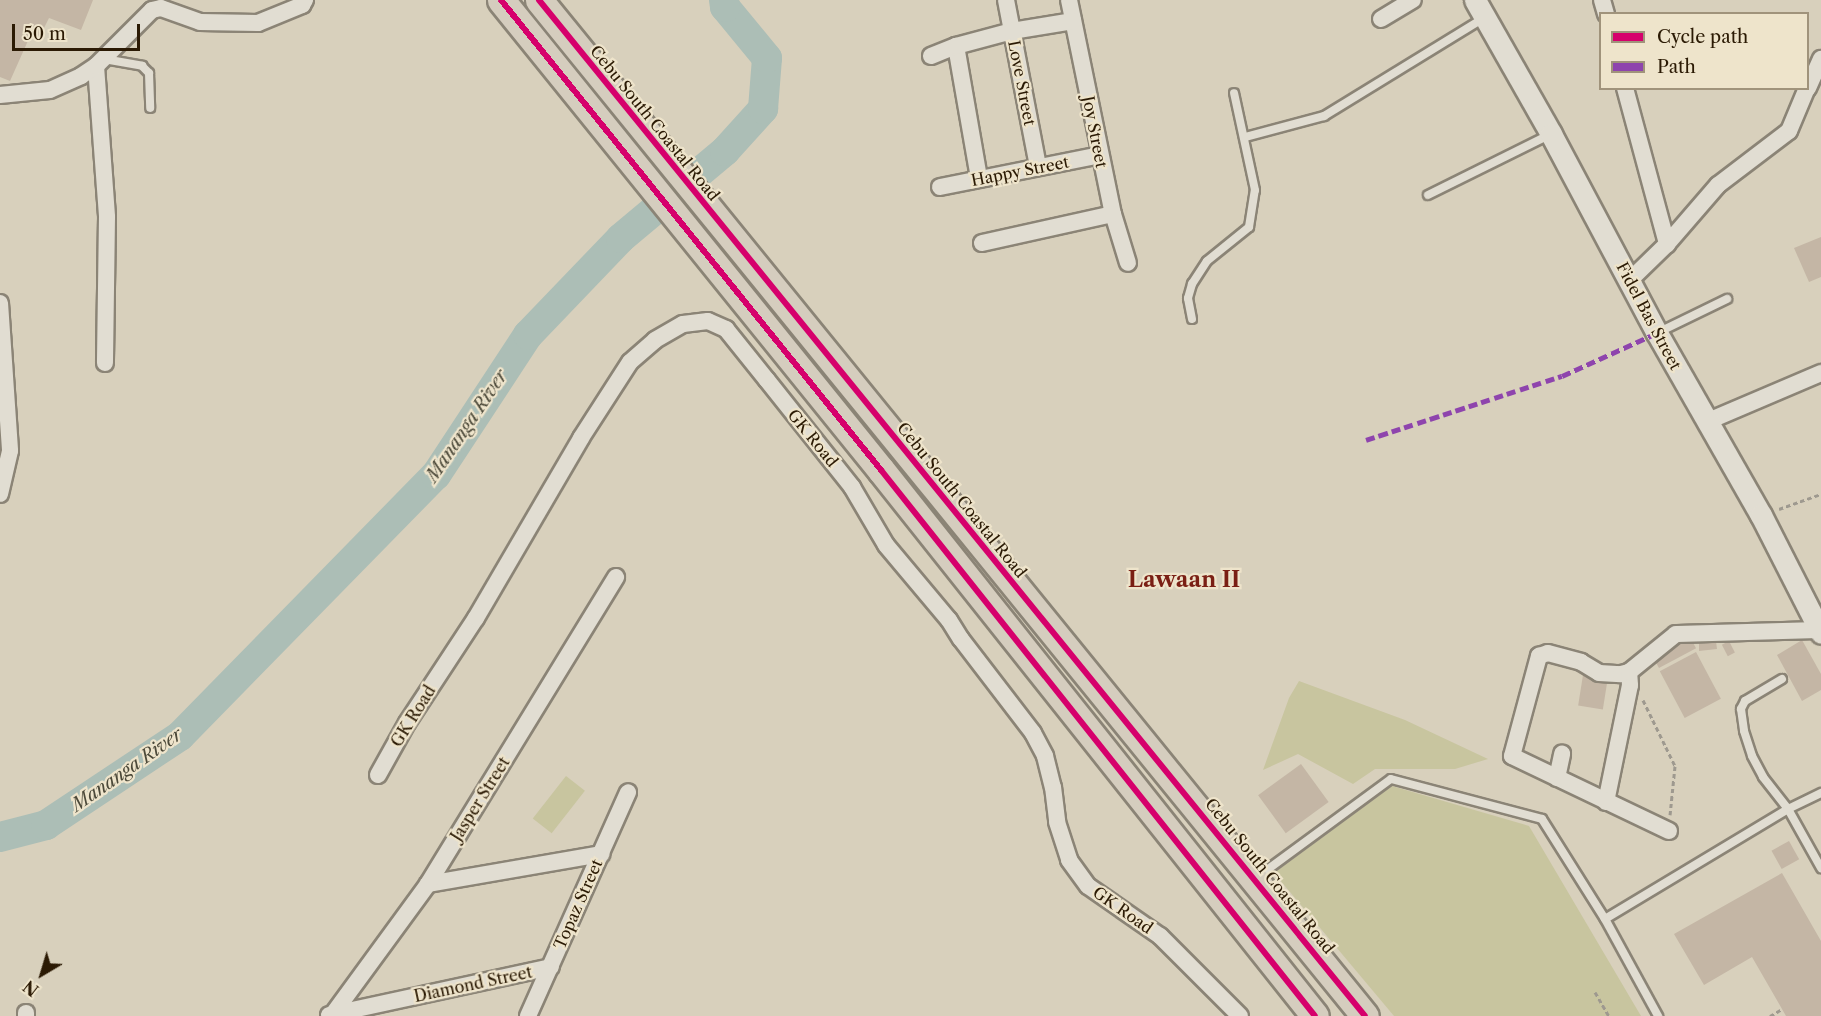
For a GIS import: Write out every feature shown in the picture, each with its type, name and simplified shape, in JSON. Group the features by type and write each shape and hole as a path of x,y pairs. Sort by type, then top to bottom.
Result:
{"highway":[{"path":"501,0 881,470 1315,1016"},
{"name":"Cebu South Coastal Road","path":"539,0 1365,1016"}],"street":[{"path":"0,94 50,90 73,81 99,62 152,10 161,9 200,22 258,23 302,5 305,0"},
{"name":"Love Street","path":"1006,0 1038,166"},
{"name":"Joy Street","path":"1069,0 1113,214 1128,262"},
{"path":"1381,20 1413,0"},
{"name":"Fidel Bas Street","path":"1480,8 1551,134 1706,422 1761,515 1820,631"},
{"path":"931,56 956,46 1012,31 1073,21"},
{"path":"956,46 979,178"},
{"path":"1809,84 1821,59"},
{"path":"99,62 106,217 105,363"},
{"path":"1626,90 1666,244"},
{"path":"1630,280 1666,244 1718,185 1788,131 1806,90"},
{"name":"Happy Street","path":"940,187 1100,155"},
{"path":"982,243 1113,214"},
{"path":"0,303 10,451 0,494"},
{"name":"GK Road","path":"378,775 407,723 476,618 581,438 630,362 655,340 683,324 708,321 726,329 852,487 886,545 949,620 961,639 1034,733 1045,756 1053,787 1057,822 1069,860 1088,886 1160,936 1240,1016"},
{"path":"1706,422 1821,373"},
{"name":"Jasper Street","path":"328,1015 428,884 616,577"},
{"path":"1606,802 1630,679 1676,634 1820,631"},
{"path":"1630,679 1599,673 1570,659 1548,653 1539,656 1512,756 1669,831"},
{"path":"1557,778 1562,754"},
{"name":"Topaz Street","path":"528,1016 628,792"},
{"path":"428,884 601,854"},
{"name":"Diamond Street","path":"328,1015 551,966"}],"lane":[{"path":"1245,137 1324,116 1480,8"},
{"path":"99,62 142,66 149,73 150,108"},
{"path":"1192,319 1188,298 1192,284 1207,261 1249,227 1255,190 1234,93"},
{"path":"1428,195 1551,134"},
{"path":"1657,333 1727,298"},
{"path":"1782,679 1753,695 1741,709 1752,756 1763,777 1788,809 1821,868"},
{"path":"1255,879 1390,779 1542,819 1605,919 1658,1016"},
{"path":"1605,919 1788,809 1821,793"}],"path":[{"path":"1761,515 1821,494"},
{"path":"1630,679 1675,766 1669,831"},
{"path":"1595,992 1609,1016"},
{"path":"1770,1016 1782,1009"}],"shaded area":[{"path":"1299,681 1405,720 1488,759 1455,769 1375,769 1353,784 1298,754 1263,770 1289,698"},
{"path":"566,776 585,791 552,833 533,819"},
{"path":"1392,786 1529,826 1641,1016 1394,1016 1274,873"}],"building":[{"path":"0,0 93,0 81,30 49,18 39,38 31,34 10,81 0,77"},
{"path":"1821,237 1821,277 1809,282 1794,248"},
{"path":"1689,635 1696,648 1659,668 1652,655"},
{"path":"1802,640 1821,674 1821,690 1802,701 1777,655"},
{"path":"1716,641 1717,649 1699,651 1699,642"},
{"path":"1729,641 1735,653 1728,656 1722,645"},
{"path":"1696,652 1721,699 1685,718 1660,671"},
{"path":"1583,675 1608,679 1603,710 1578,706"},
{"path":"1301,764 1329,802 1286,833 1258,795"},
{"path":"1789,841 1799,859 1782,869 1772,851"},
{"path":"1782,873 1821,941 1821,1016 1786,1016 1752,957 1704,985 1674,934"}],"waterway":[{"name":"Mananga River","path":"0,837 46,825 180,736 436,475 528,335 621,238 725,151 763,109 767,58 725,7 724,0"}],"marked path":[{"path":"1366,440 1562,376 1657,333"}],"cycle path":[{"path":"501,0 881,470 1315,1016"},
{"path":"539,0 1365,1016"}],"district":[{"name":"Lawaan II","path":"1184,580"}]}
